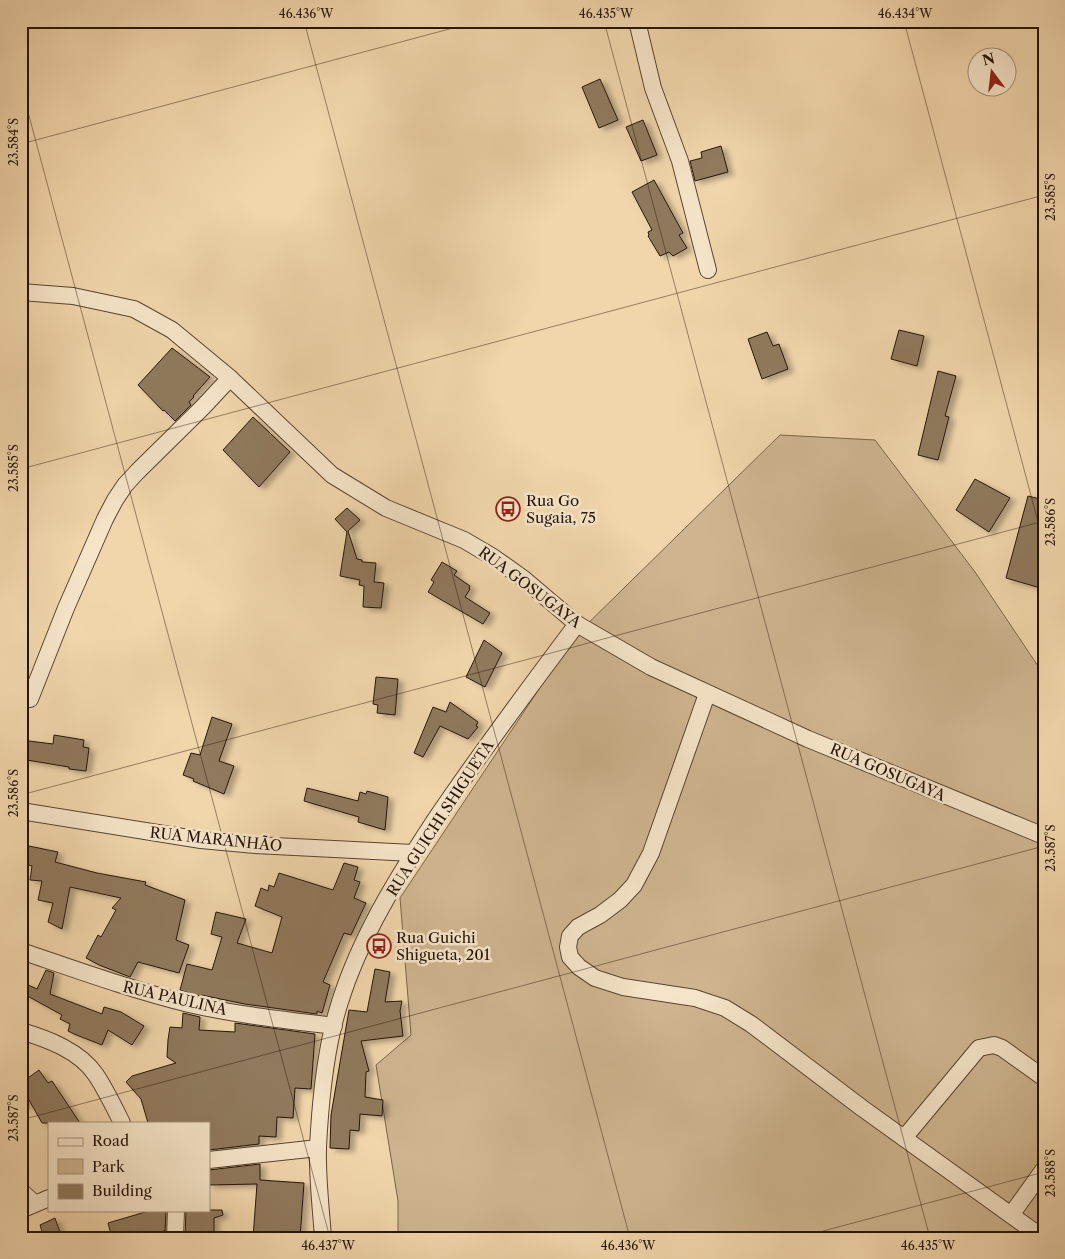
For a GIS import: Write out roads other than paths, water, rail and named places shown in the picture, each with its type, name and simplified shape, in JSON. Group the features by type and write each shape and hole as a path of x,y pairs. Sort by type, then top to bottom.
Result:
{"street":[{"path":"637,21 653,88 680,161 708,270"},
{"name":"RUA GOSUGAYA","path":"21,292 73,296 134,309 172,330 230,378 332,475 386,508 464,540 493,557 524,579 577,624 651,667 808,739 1044,836"},
{"path":"30,699 66,608 115,500 138,470 230,378"},
{"name":"RUA GUICHI SHIGUETA","path":"323,1238 318,1148 325,1071 334,1026 350,973 380,910 413,853 461,781 577,624"},
{"path":"707,694 651,854 634,885 620,900 600,915 578,927 570,936 568,947 570,957 579,967 594,978 623,987 696,998 725,1008 751,1024 904,1138 1043,1238"},
{"name":"RUA MARANHÃO","path":"21,811 201,840 255,845 413,853"},
{"name":"RUA PAULINA","path":"21,951 120,985 192,1004 263,1017 334,1026"},
{"path":"21,1031 52,1042 78,1057 95,1074 121,1122"},
{"path":"904,1138 979,1048 994,1045 1002,1048 1044,1078"},
{"path":"210,1160 318,1148"},
{"path":"1011,1216 1044,1169"},
{"path":"21,1191 35,1204"},
{"path":"175,1238 176,1212"}],"place":[{"name":"Rua Go Sugaia, 75","path":"508,509"},
{"name":"Rua Guichi Shigueta, 201","path":"379,946"}]}
